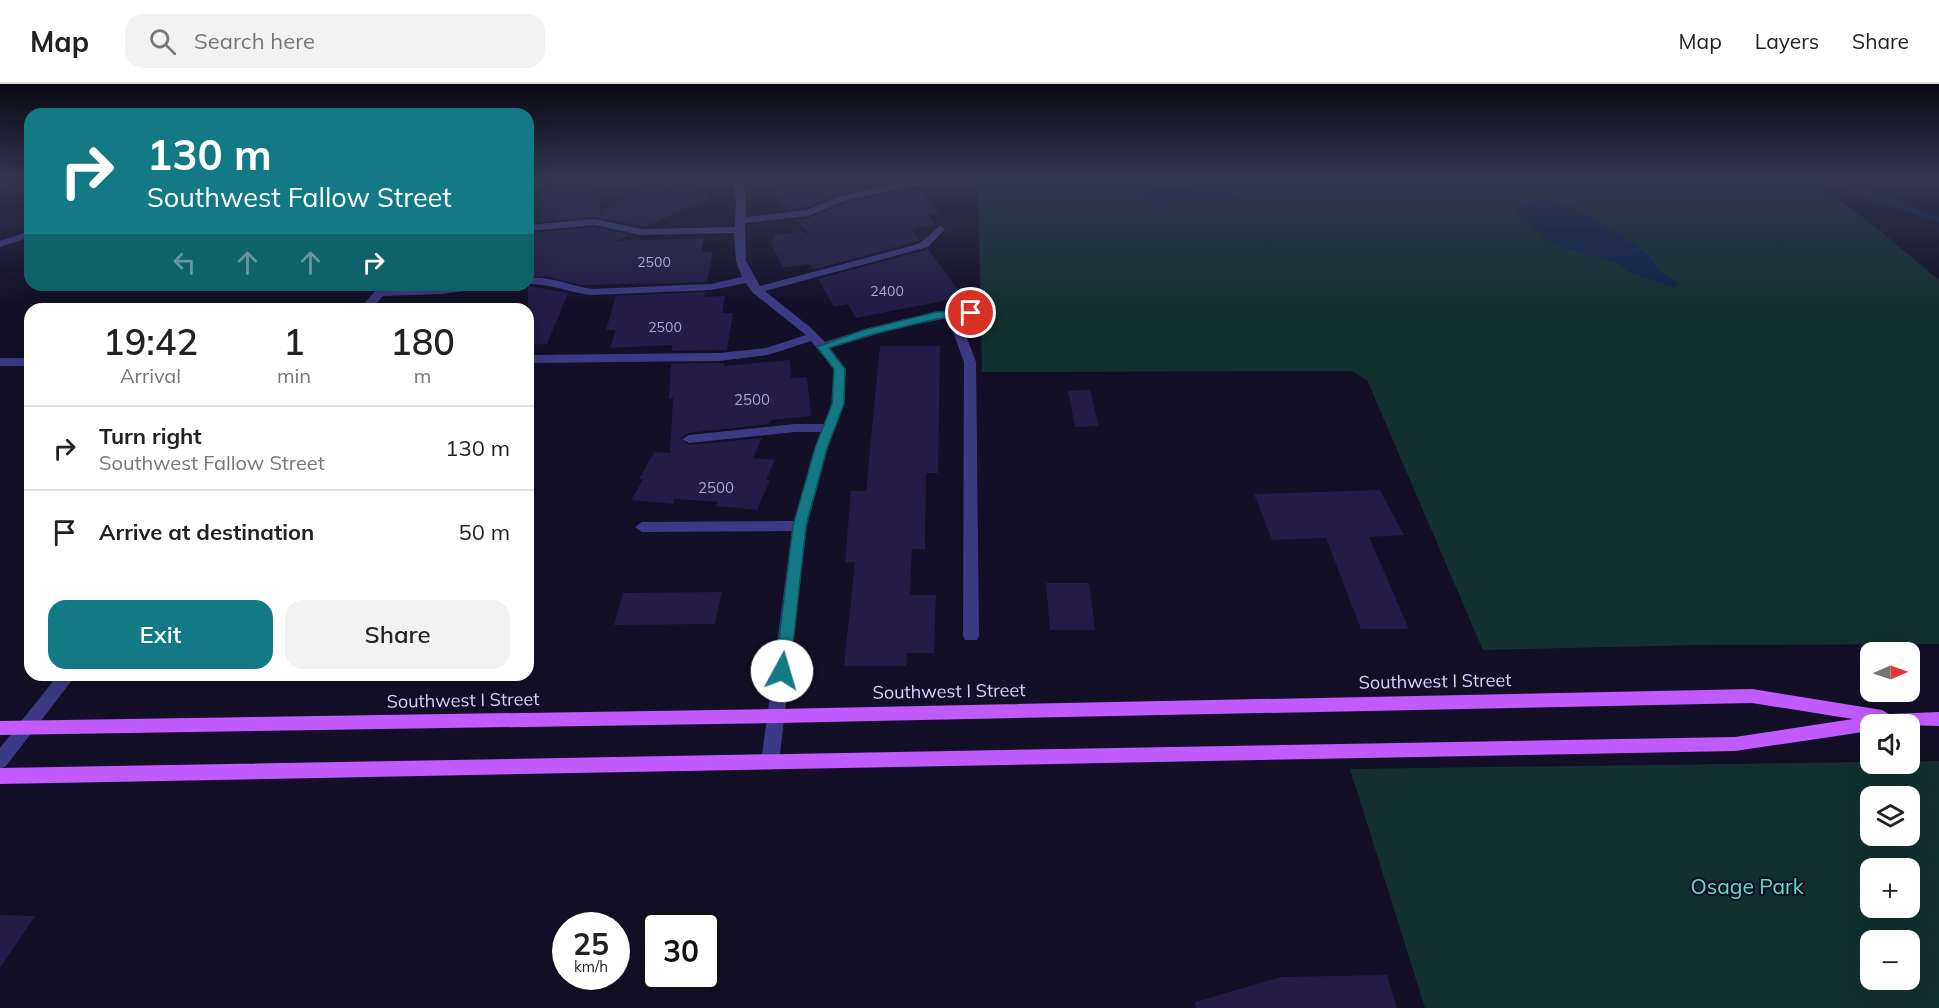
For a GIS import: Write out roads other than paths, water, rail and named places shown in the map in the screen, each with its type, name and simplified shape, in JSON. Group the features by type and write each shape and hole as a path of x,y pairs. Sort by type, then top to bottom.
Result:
{"main road":[{"name":"Southwest I Street","path":"0,728 777,716 1752,696 1861,714"},
{"name":"Southwest I Street","path":"1920,719 1939,719"},
{"name":"Southwest I Street","path":"0,776 1735,744 1860,725"}],"street":[{"path":"741,221 741,259 752,284 764,299 818,342 840,369 838,404 800,526 770,762"},
{"path":"534,227 595,222 642,232 740,225 762,221"},
{"path":"534,281 544,280 573,290 592,292 752,284 915,249 924,245 940,229"},
{"path":"0,244 24,236"},
{"path":"371,303 380,291"},
{"path":"534,359 719,357 768,351 867,333 952,314 971,313"},
{"path":"952,314 970,362 971,636"},
{"path":"0,362 24,362"},
{"path":"689,439 795,428 829,428"},
{"path":"642,528 800,526"},
{"path":"0,761 63,681"}],"water":[{"path":"1526,221 1596,221 1648,255 1662,273 1679,284 1674,287 1630,273 1619,264 1564,247 1545,238"}],"park label":[{"name":"Osage Park","path":"1747,886"}]}
